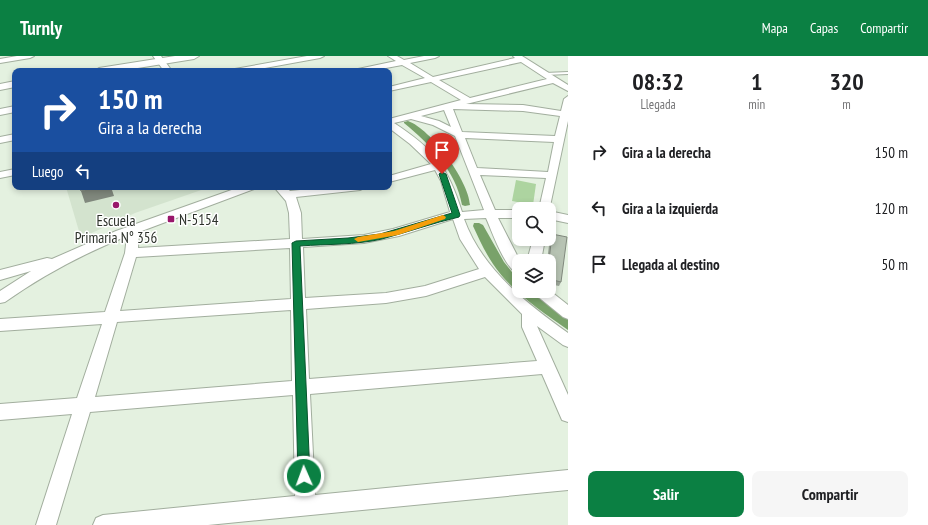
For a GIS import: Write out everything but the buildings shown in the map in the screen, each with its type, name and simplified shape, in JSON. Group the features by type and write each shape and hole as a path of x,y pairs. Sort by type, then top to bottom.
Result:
{"main road":[{"path":"115,68 159,59 194,56"},
{"path":"0,87 12,85"}],"street":[{"path":"0,61 30,56"},
{"path":"277,56 293,68"},
{"path":"252,68 320,56"},
{"path":"392,56 468,100"},
{"path":"373,68 435,56"},
{"path":"392,88 519,58 568,89"},
{"path":"159,59 166,68"},
{"path":"392,122 468,100 555,80"},
{"path":"546,202 559,139 566,115 568,99"},
{"path":"447,106 523,108 566,115"},
{"path":"447,106 491,214 504,244 512,257"},
{"path":"0,112 12,110"},
{"path":"410,116 436,123 459,135 559,139"},
{"path":"392,125 417,144 437,166 446,183 456,215 470,246 487,271 512,299 568,341"},
{"path":"0,140 12,138"},
{"path":"392,178 437,166"},
{"path":"474,172 552,174"},
{"path":"0,175 12,173"},
{"path":"0,275 80,250 242,190"},
{"path":"284,191 303,190"},
{"path":"284,191 292,200 295,212 305,505"},
{"path":"131,252 348,240 381,236 442,217 456,215 512,214"},
{"path":"556,216 568,219"},
{"path":"46,525 131,252 133,231"},
{"path":"0,298 22,282 80,250"},
{"path":"0,325 364,300 407,295 443,286 487,271"},
{"path":"550,298 568,313"},
{"path":"529,313 530,327 568,414"},
{"path":"0,412 548,368"},
{"path":"103,525 568,480"}],"lane":[{"path":"545,74 568,73"}],"shaded area":[{"path":"408,121 427,134 447,157 463,183 470,205 462,205 459,193 448,170 432,149 404,123"},
{"path":"516,180 536,184 533,202 512,201"},
{"name":"Escuela Primaria N° 356","path":"67,190 201,190 135,213 81,238"},
{"path":"474,223 483,225 504,262 512,272 512,286 490,259 473,226"},
{"path":"526,298 540,298 568,319 568,330 548,316"}],"slow traffic":[{"path":"358,239 395,233 443,217"}],"place":[{"name":"Escuela Primaria N° 356","path":"116,205"},
{"name":"N-5154","path":"171,219"}],"route":[{"path":"304,476 296,243 364,239 395,233 442,217 456,215 442,174"}]}
